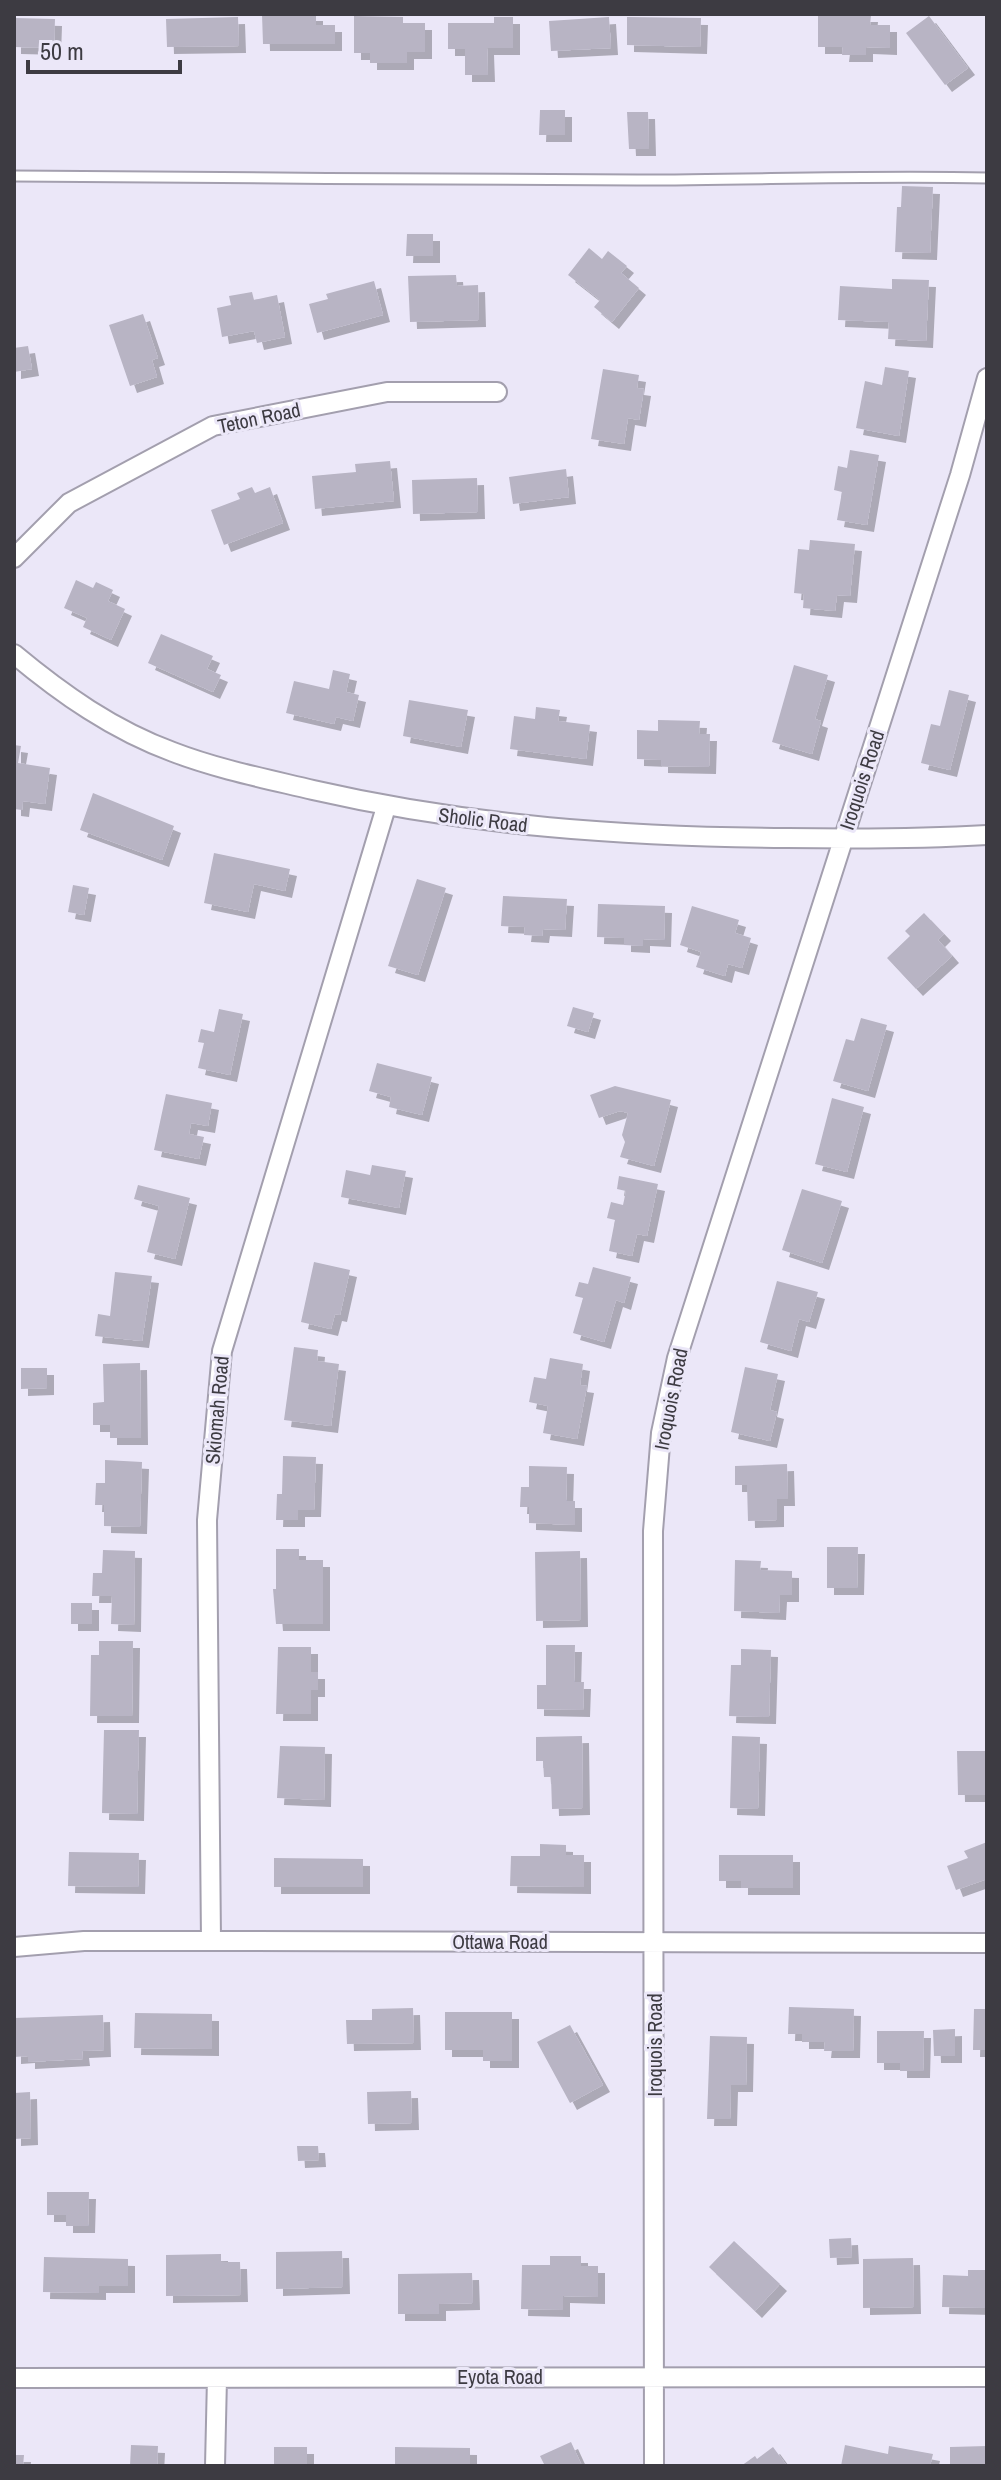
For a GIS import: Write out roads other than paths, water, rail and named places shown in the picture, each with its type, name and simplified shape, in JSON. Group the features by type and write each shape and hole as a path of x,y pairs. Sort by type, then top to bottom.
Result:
{"street":[{"name":"Iroquois Road","path":"654,2466 653,1531 661,1433 677,1358 960,475 987,378"},
{"name":"Teton Road","path":"14,558 69,503 213,426 387,392 497,392"},
{"name":"Sholic Road","path":"14,654 57,690 115,726 174,753 386,807 577,832 700,838 925,839 987,835"},
{"name":"Skiomah Road","path":"211,1941 207,1520 222,1351 386,807"},
{"name":"Ottawa Road","path":"14,1947 84,1941 987,1943"},
{"name":"Eyota Road","path":"14,2378 987,2377"},
{"path":"215,2466 217,2378"}],"lane":[{"path":"14,176 528,180 878,176 987,178"}]}
